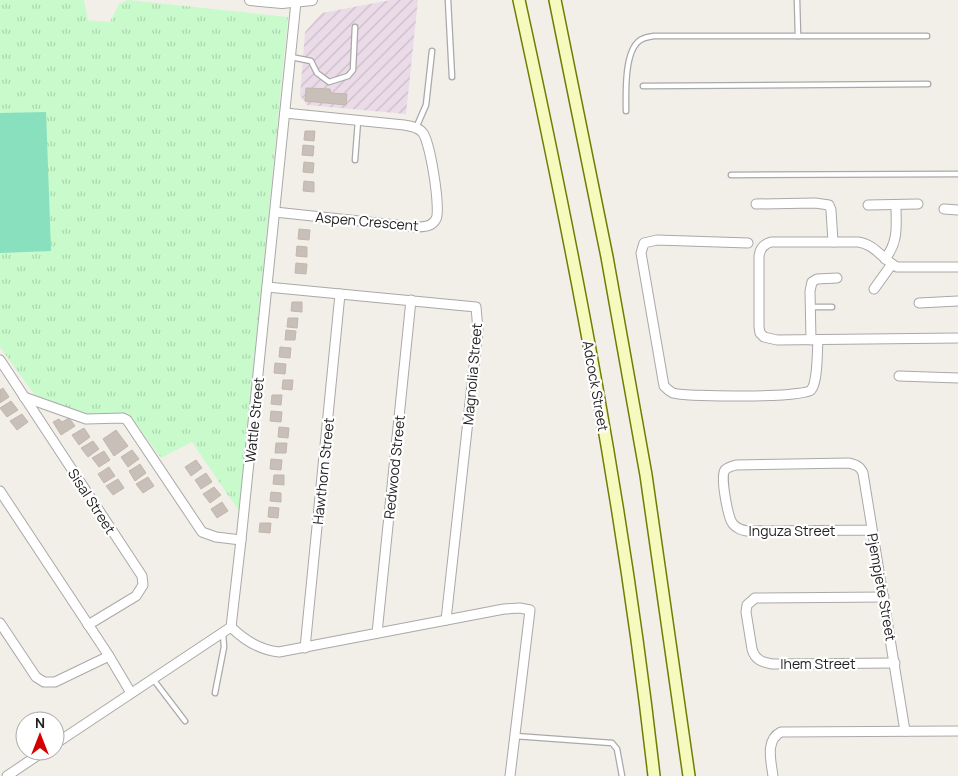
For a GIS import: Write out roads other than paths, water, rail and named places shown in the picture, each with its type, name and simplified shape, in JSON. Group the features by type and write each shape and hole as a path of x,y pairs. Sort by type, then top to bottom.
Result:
{"main road":[{"name":"Adcock Street","path":"519,0 552,152 587,332 634,626 654,776"},
{"path":"555,0 607,257 646,475 690,776"}],"street":[{"path":"250,0 271,2 312,0"},
{"name":"Wattle Street","path":"226,630 241,540 296,1"},
{"path":"285,113 416,128"},
{"name":"Aspen Crescent","path":"275,212 415,227 431,225 438,216 438,203 426,138 424,133 416,128"},
{"path":"756,204 815,203 829,205 833,242"},
{"path":"868,205 918,204"},
{"path":"874,289 889,261 896,241 896,205"},
{"path":"944,209 958,210"},
{"path":"748,243 657,240 644,243 641,253 664,386 669,391 693,395 787,396 806,393 812,388 815,379 815,340 810,308 810,291 813,280 837,278"},
{"path":"958,267 906,268 889,261 864,243 771,242 766,244 759,252 758,318 760,333 768,339 777,340 958,338"},
{"name":"Magnolia Street","path":"267,287 476,307 478,322 446,620"},
{"name":"Hawthorn Street","path":"306,648 340,294"},
{"name":"Redwood Street","path":"377,633 411,300"},
{"path":"919,303 958,301"},
{"name":"Sisal Street","path":"0,360 143,580 141,590 136,596 88,625"},
{"path":"899,376 958,378"},
{"path":"24,397 86,419 123,418 132,426 202,532 216,537 241,540"},
{"name":"Pjempjete Street","path":"837,463 854,464 861,468 863,473 905,731"},
{"name":"Inguza Street","path":"837,463 736,465 728,468 724,474 724,487 731,521 734,526 747,531 872,530"},
{"path":"0,491 132,693"},
{"name":"Ihem Street","path":"884,597 755,598 747,605 746,612 753,655 762,662 772,664 895,663"},
{"path":"65,737 226,630 271,651 291,651 514,608 530,610 510,776"},
{"path":"0,623 36,677 44,682 55,682 109,656"},
{"path":"773,776 771,744 773,739 781,732 958,731"},
{"path":"7,776 29,761"}],"lane":[{"path":"448,0 452,77"},
{"path":"797,0 798,36"},
{"path":"291,57 311,61 317,73 329,82 348,76 353,70 355,27"},
{"path":"626,111 626,87 632,51 637,42 644,38 927,36"},
{"path":"416,128 426,105 432,51"},
{"path":"643,86 928,84"},
{"path":"355,160 358,122"},
{"path":"730,175 958,174"},
{"path":"810,308 832,308"},
{"path":"215,693 226,630"},
{"path":"152,678 186,721"},
{"path":"515,736 612,743 617,749 622,776"}]}
